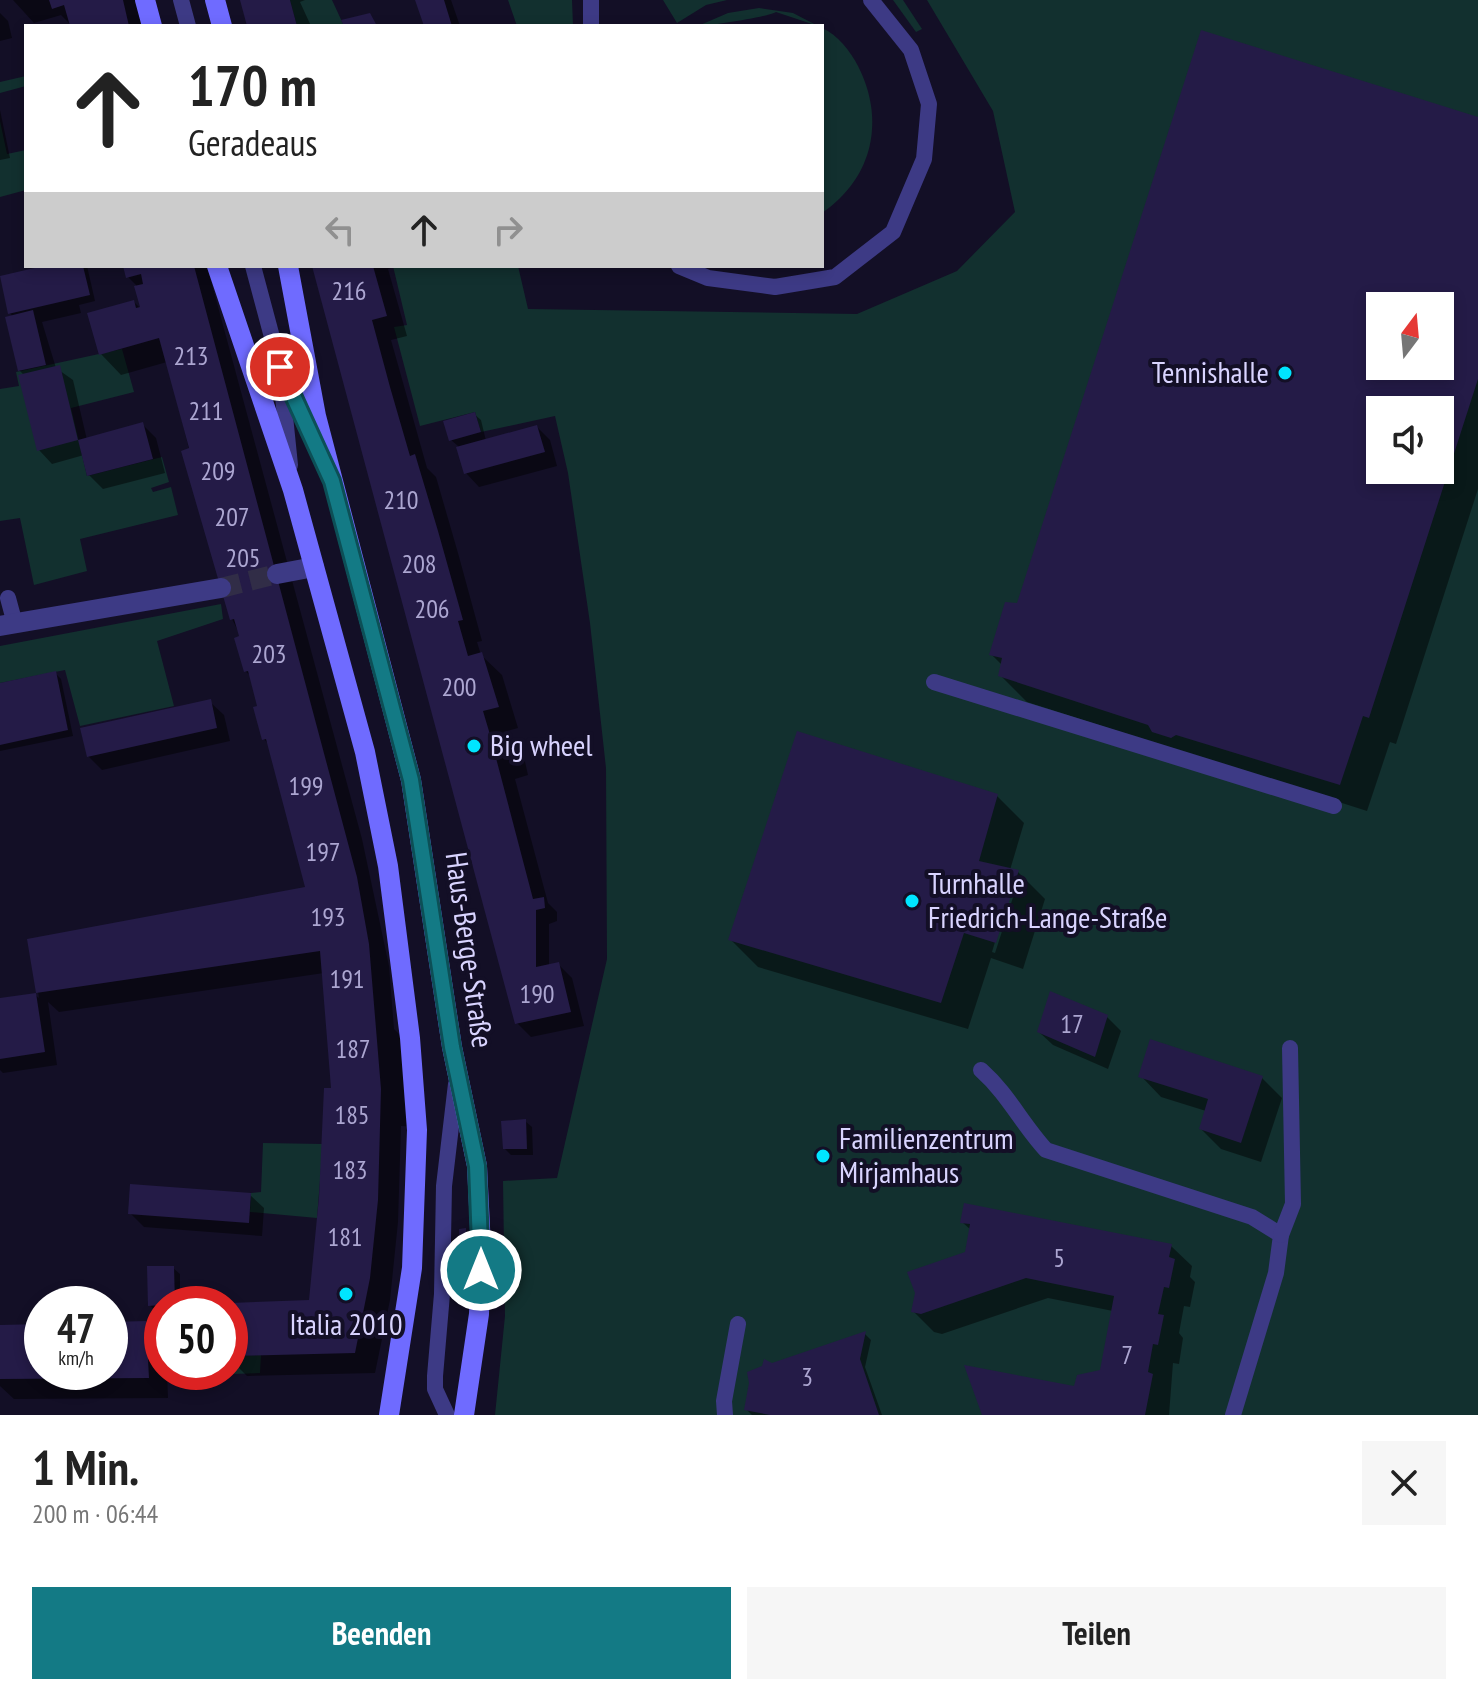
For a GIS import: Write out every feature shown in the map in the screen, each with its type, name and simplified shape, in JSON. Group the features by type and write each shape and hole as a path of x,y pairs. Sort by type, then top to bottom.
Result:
{"main road":[{"path":"145,0 151,24"},
{"path":"215,0 221,24"},
{"path":"218,268 293,490 365,752 381,827 417,1100 412,1268 389,1415"},
{"name":"Haus-Berge-Straße","path":"288,268 316,416 411,780 457,1073 480,1194 479,1314 464,1415"}],"street":[{"path":"277,574 314,567"},
{"path":"7,625 221,588"}],"lane":[{"path":"182,0 187,24"},
{"path":"591,0 591,24"},
{"path":"684,268 708,278 775,287 835,277 893,232 924,159 929,104 911,50 871,0"},
{"path":"254,268 280,367 293,490"},
{"path":"280,367 332,481"},
{"path":"7,625 8,598"},
{"path":"934,682 1334,806"},
{"path":"1233,1415 1276,1273 1281,1235 1293,1204 1290,1048"},
{"path":"981,1070 1004,1091 1030,1133 1046,1150 1252,1217 1281,1235"},
{"path":"447,1415 435,1389 435,1376 442,1294 444,1186 457,1073"},
{"path":"725,1415 724,1401 738,1324"}],"green space":[{"path":"290,0 332,0 343,24 296,24"},
{"path":"508,0 572,0 573,24 516,24"},
{"path":"663,0 727,0 706,5 677,23"},
{"path":"893,0 903,0 922,29 916,32"},
{"path":"927,0 1478,0 1478,1415 495,1415 505,1316 503,1181 557,1178 607,959 606,768 590,623 568,473 555,416 481,432 475,412 420,426 394,327 407,325 393,268 518,268 528,309 857,314 957,271 1015,212 993,111"},
{"path":"759,8 793,13 814,24 776,12 738,21 703,24 728,13"},
{"path":"824,29 843,44 858,66 871,106 870,146 863,165 840,199 824,211"},
{"path":"24,76 24,87 0,93 0,82"},
{"path":"0,121 7,154 24,150 24,191 0,197"},
{"path":"122,349 134,392 71,408 87,476 162,457 169,482 151,488 153,492 171,487 178,515 80,539 87,571 34,585 20,518 0,521 0,389 19,386 16,372"},
{"path":"221,604 223,619 157,641 174,706 80,726 65,670 0,683 0,646"},
{"path":"263,1143 323,1144 317,1218 250,1212 251,1193 261,1192"},
{"path":"248,1355 261,1355 260,1373 248,1373"}],"building":[{"path":"49,0 123,0 129,24 69,24 64,5 52,9"},
{"path":"240,0 290,0 296,24 246,24"},
{"path":"415,0 444,0 451,24 423,24"},
{"path":"370,13 376,24 343,24 341,20"},
{"name":"Tennishalle","path":"1201,30 1478,117 1478,379 1454,454 1454,396 1366,396 1366,484 1444,484 1369,718 1363,716 1340,785 1176,735 1171,738 1152,732 1148,725 998,676 1002,658 989,655 1005,602 1017,603"},
{"path":"34,268 83,268 90,295 8,314 0,276"},
{"path":"124,268 195,268 357,877 369,944 381,1089 378,1200 370,1278 355,1353 248,1356 248,1302 309,1300 319,1197 324,1088 331,1088 320,951 36,993 27,939 305,887 266,739 262,740 253,707 257,706 248,671 244,672 234,638 239,636 234,619 230,620 181,451 189,448 159,338 99,355 87,313 134,300 136,308 140,307 134,286 143,284 141,274 126,278"},
{"path":"313,268 374,268 387,316 372,320 390,387 410,456 415,454 438,531 463,620 458,621 468,656 482,652 499,707 483,711 491,738 504,735 509,754 496,758 533,899 544,897 545,908 536,910 536,967 559,962 571,1012 515,1024"},
{"path":"33,310 46,365 18,371 5,317"},
{"path":"60,365 78,440 37,451 18,375"},
{"path":"475,412 481,432 449,441 443,421"},
{"path":"143,422 153,459 87,476 78,440"},
{"path":"537,425 545,452 464,474 456,447"},
{"path":"56,671 68,730 0,745 0,683"},
{"path":"211,699 217,728 87,757 80,728"},
{"name":"Turnhalle Friedrich-Lange-Straße","path":"797,731 998,794 979,861 1019,870 996,943 964,933 941,1003 728,940"},
{"path":"1050,991 1108,1015 1095,1057 1037,1032"},
{"path":"36,993 45,1052 0,1059 0,998"},
{"path":"1150,1039 1263,1076 1241,1143 1199,1129 1208,1099 1138,1077"},
{"path":"526,1119 527,1149 503,1149 501,1121"},
{"path":"130,1184 251,1193 249,1223 128,1214"},
{"path":"964,1203 1172,1244 1169,1257 1175,1259 1169,1288 1164,1287 1158,1314 1164,1315 1158,1345 1153,1344 1148,1372 1153,1374 1145,1415 982,1415 964,1365 1074,1386 1077,1375 1100,1370 1114,1296 1026,1278 921,1314 911,1312 915,1293 907,1272 965,1252 970,1224 960,1223"},
{"path":"466,1228 468,1256 460,1257 459,1229"},
{"path":"147,1266 174,1266 175,1286 148,1286"},
{"path":"144,1321 144,1378 128,1378 128,1322"},
{"path":"24,1324 24,1379 0,1379 0,1325"},
{"path":"866,1331 860,1359 879,1415 770,1415 744,1410 749,1383 747,1372 762,1366 764,1359 772,1363"}],"tunnel":[{"path":"221,588 277,574"}],"place":[{"name":"Tennishalle","path":"1285,373"},
{"name":"Big wheel","path":"474,746"},
{"name":"Turnhalle Friedrich-Lange-Straße","path":"912,901"},
{"name":"Familienzentrum Mirjamhaus","path":"823,1156"},
{"name":"Italia 2010","path":"346,1294"}],"route":[{"path":"280,367 332,481 411,780 433,906 452,1047 477,1166 481,1270"}]}
